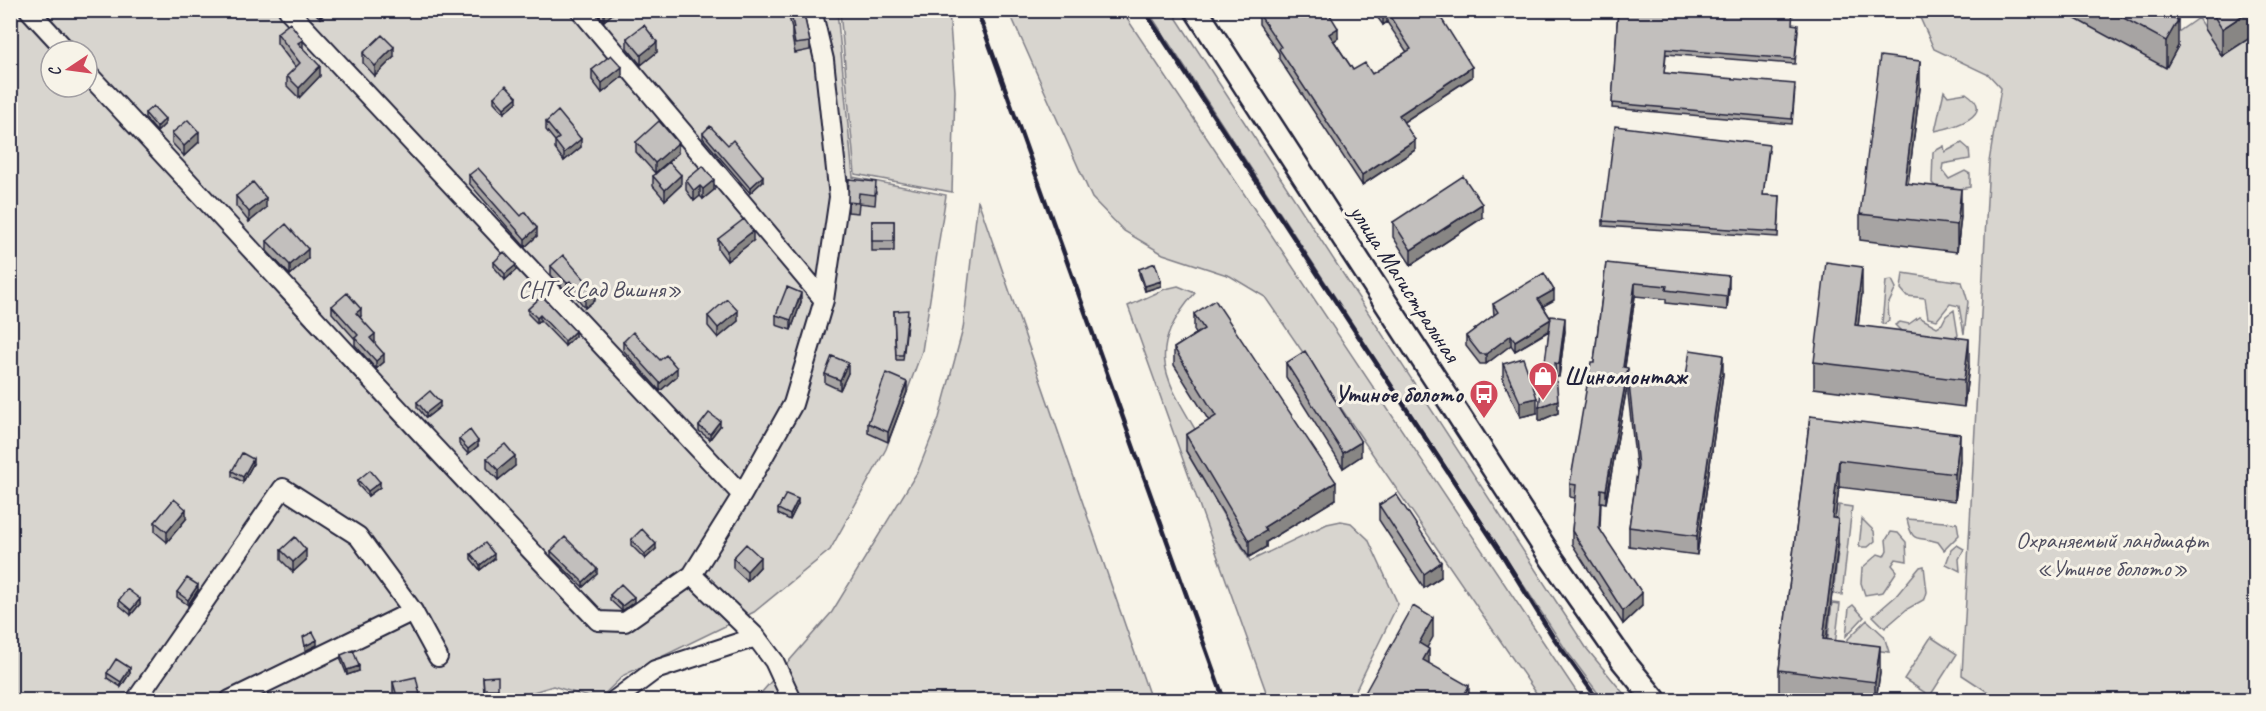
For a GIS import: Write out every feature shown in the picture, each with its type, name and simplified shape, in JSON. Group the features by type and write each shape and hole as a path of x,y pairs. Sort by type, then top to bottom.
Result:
{"main road":[{"name":"улица Магистральная","path":"1196,10 1552,559 1623,662 1655,700"}],"street":[{"path":"29,10 56,39"},
{"path":"288,10 742,495"},
{"path":"580,10 824,300"},
{"path":"99,86 303,303 436,452 598,621 625,622 692,575 742,495 793,404 824,300 839,197 824,60 812,10"},
{"path":"136,700 283,488 358,536 413,611 438,657"},
{"path":"692,575 756,637 774,662 792,700"},
{"path":"230,700 413,611"},
{"path":"615,700 655,670 756,637"}],"green space":[{"name":"СНТ «Сад Вишня»","path":"10,11 837,11 853,177 946,195 922,351 886,449 830,550 754,612 624,675 598,700 553,686 507,700 11,700"},
{"path":"840,11 949,11 955,91 952,192 855,174"},
{"path":"1009,11 1122,11 1582,700 1541,700 1265,297 1230,276 1163,254 1124,231 1092,198"},
{"path":"1148,11 1172,11 1587,649 1629,700 1603,700 1566,650"},
{"name":"Охраняемый ландшафт «Утиное болото»","path":"1917,11 2059,11 2170,27 2178,32 2198,18 2222,56 2255,34 2255,700 2000,700 1962,675 1989,162 2001,88 1989,75 1934,49"},
{"path":"1944,91 1948,96 1966,93 1975,101 1977,108 1975,114 1969,119 1935,131"},
{"path":"1962,143 1969,149 1970,159 1943,164 1942,170 1949,179 1965,171 1970,174 1970,187 1959,189 1948,187 1944,195 1932,183 1933,152 1944,146 1945,152"},
{"path":"978,200 1151,700 755,700 832,612 918,471 939,418 963,329"},
{"path":"1903,273 1962,282 1968,302 1964,334 1959,306 1950,304 1937,320 1928,318 1925,298 1907,296 1901,289"},
{"path":"1892,280 1896,288 1888,305 1889,320 1884,324 1882,323 1886,281"},
{"path":"1178,286 1195,293 1179,314 1169,333 1165,351 1165,367 1179,401 1202,441 1186,451 1250,561 1327,524 1341,521 1351,523 1368,539 1398,604 1351,700 1269,700 1128,306 1165,289"},
{"path":"1954,310 1958,335 1955,339 1903,333 1895,325 1900,322 1909,324 1919,317 1937,327"},
{"path":"1839,505 1852,507 1842,595 1833,594 1839,544 1835,543"},
{"path":"1862,519 1874,531 1875,541 1868,547 1859,547"},
{"path":"1907,519 1957,523 1959,535 1944,550 1938,542 1914,536"},
{"path":"1891,532 1898,533 1906,542 1907,561 1896,559 1892,565 1897,571 1883,592 1865,595 1861,583 1862,568 1878,554 1884,556 1887,550 1886,540"},
{"path":"1957,545 1964,549 1959,559 1960,571 1946,564 1951,550"},
{"path":"1924,566 1927,592 1925,599 1907,609 1885,628 1873,616 1896,596 1920,567"},
{"path":"1832,603 1840,604 1835,645 1826,654"},
{"path":"1853,605 1864,617 1846,636 1849,608"},
{"path":"1867,620 1884,636 1889,652 1845,646 1844,643"},
{"path":"1931,637 1957,654 1930,696 1904,679"}],"building":[{"path":"790,10 803,10 810,42 795,44"},
{"path":"1260,10 1327,10 1338,28 1329,34 1353,70 1365,63 1372,74 1411,49 1387,12 1383,15 1379,10 1436,10 1472,67 1399,115 1415,140 1362,175 1279,49 1281,47 1259,14"},
{"path":"1618,10 1793,10 1792,24 1798,25 1795,59 1666,49 1664,73 1795,84 1792,119 1612,103"},
{"path":"2109,10 2161,10 2178,20 2166,41"},
{"path":"2210,10 2251,10 2222,29"},
{"path":"290,23 303,40 298,43 320,66 299,88 287,76 300,63 277,33"},
{"path":"644,25 657,42 641,55 627,38"},
{"path":"382,35 394,47 375,66 363,53"},
{"path":"611,55 622,67 602,83 592,70"},
{"path":"1880,56 1920,61 1905,183 1961,189 1957,225 1860,214"},
{"path":"506,85 517,97 504,108 494,97"},
{"path":"153,106 165,119 157,127 145,113"},
{"path":"558,111 581,139 564,153 555,141 559,138 546,122"},
{"path":"188,120 199,132 184,146 172,133"},
{"path":"659,121 678,143 655,163 636,142"},
{"path":"710,126 728,145 733,140 763,176 750,188 703,133"},
{"path":"1615,126 1769,145 1763,195 1780,196 1778,232 1603,221"},
{"path":"669,162 681,175 665,190 653,176"},
{"path":"703,166 714,180 703,189 700,186 694,191 686,180"},
{"path":"478,168 521,216 525,212 537,228 525,239 469,175"},
{"path":"1463,176 1482,204 1411,250 1393,222"},
{"path":"849,179 876,182 875,195 859,193 858,203 848,202"},
{"path":"253,182 266,198 249,212 236,196"},
{"path":"744,219 753,231 727,251 718,239"},
{"path":"872,221 894,221 894,241 872,241"},
{"path":"286,224 308,249 290,265 267,241"},
{"path":"504,252 516,265 505,274 494,262"},
{"path":"563,255 595,291 585,300 570,281 567,283 551,266"},
{"path":"1826,262 1862,267 1855,325 1969,339 1964,380 1814,362"},
{"path":"1155,263 1161,281 1145,286 1139,269"},
{"path":"1606,263 1729,276 1727,297 1666,290 1667,286 1635,283 1623,367 1628,368 1606,490 1601,489 1599,528 1642,593 1623,611 1572,531 1576,485 1570,484 1591,362 1594,362"},
{"path":"1544,273 1554,290 1538,299 1551,319 1515,341 1511,335 1486,354 1480,354 1466,336 1498,312 1493,304"},
{"path":"787,287 801,293 791,320 776,315"},
{"path":"347,293 361,309 356,313 375,334 370,338 384,354 376,361 355,338 358,335 332,306"},
{"path":"542,296 575,331 565,341 540,315 537,318 528,309"},
{"path":"727,299 738,311 718,328 708,316"},
{"path":"1215,300 1336,482 1264,527 1266,531 1249,541 1186,435 1216,416 1174,348 1204,329 1194,314"},
{"path":"908,310 903,355 896,355 894,311"},
{"path":"1551,316 1565,318 1559,364 1555,363 1558,400 1539,407"},
{"path":"633,332 660,360 666,355 677,368 660,383 623,342"},
{"path":"1690,350 1723,355 1697,536 1629,527 1638,466 1628,375 1685,383"},
{"path":"1305,351 1361,442 1343,453 1286,363"},
{"path":"832,356 848,363 840,380 825,374"},
{"path":"1523,358 1537,398 1520,402 1503,364"},
{"path":"886,373 907,382 888,432 868,423"},
{"path":"430,391 440,402 426,413 417,402"},
{"path":"709,413 720,421 710,434 699,426"},
{"path":"1810,416 1960,434 1955,474 1839,460 1832,518 1838,519 1823,639 1880,646 1875,682 1779,670"},
{"path":"470,430 478,441 468,449 459,439"},
{"path":"505,444 515,456 498,470 487,458"},
{"path":"242,453 253,459 243,477 232,471"},
{"path":"370,470 380,482 368,491 358,480"},
{"path":"786,494 798,499 790,515 778,509"},
{"path":"1396,494 1441,562 1424,574 1379,505"},
{"path":"174,499 186,509 167,532 155,522"},
{"path":"642,529 656,544 645,554 631,540"},
{"path":"295,537 306,550 293,562 281,550"},
{"path":"565,537 597,569 583,582 551,551"},
{"path":"485,543 494,554 480,565 471,554"},
{"path":"746,544 760,557 747,571 733,558"},
{"path":"187,578 198,585 188,600 177,592"},
{"path":"621,584 634,597 622,606 610,595"},
{"path":"127,589 140,599 131,610 119,600"},
{"path":"1413,606 1433,618 1419,643 1429,649 1423,660 1469,686 1461,700 1361,700"},
{"path":"313,632 317,640 305,646 303,637"},
{"path":"353,650 359,666 347,670 341,655"},
{"path":"116,659 130,668 121,682 107,673"},
{"path":"498,676 498,689 484,689 483,677"},
{"path":"416,677 420,695 398,700 393,682"}],"railway":[{"path":"977,10 1224,700"},
{"path":"1144,10 1503,556 1553,637 1598,700"}],"place":[{"name":"Шиномонтаж","path":"1543,402"},
{"name":"Утиное болото","path":"1484,420"}]}
